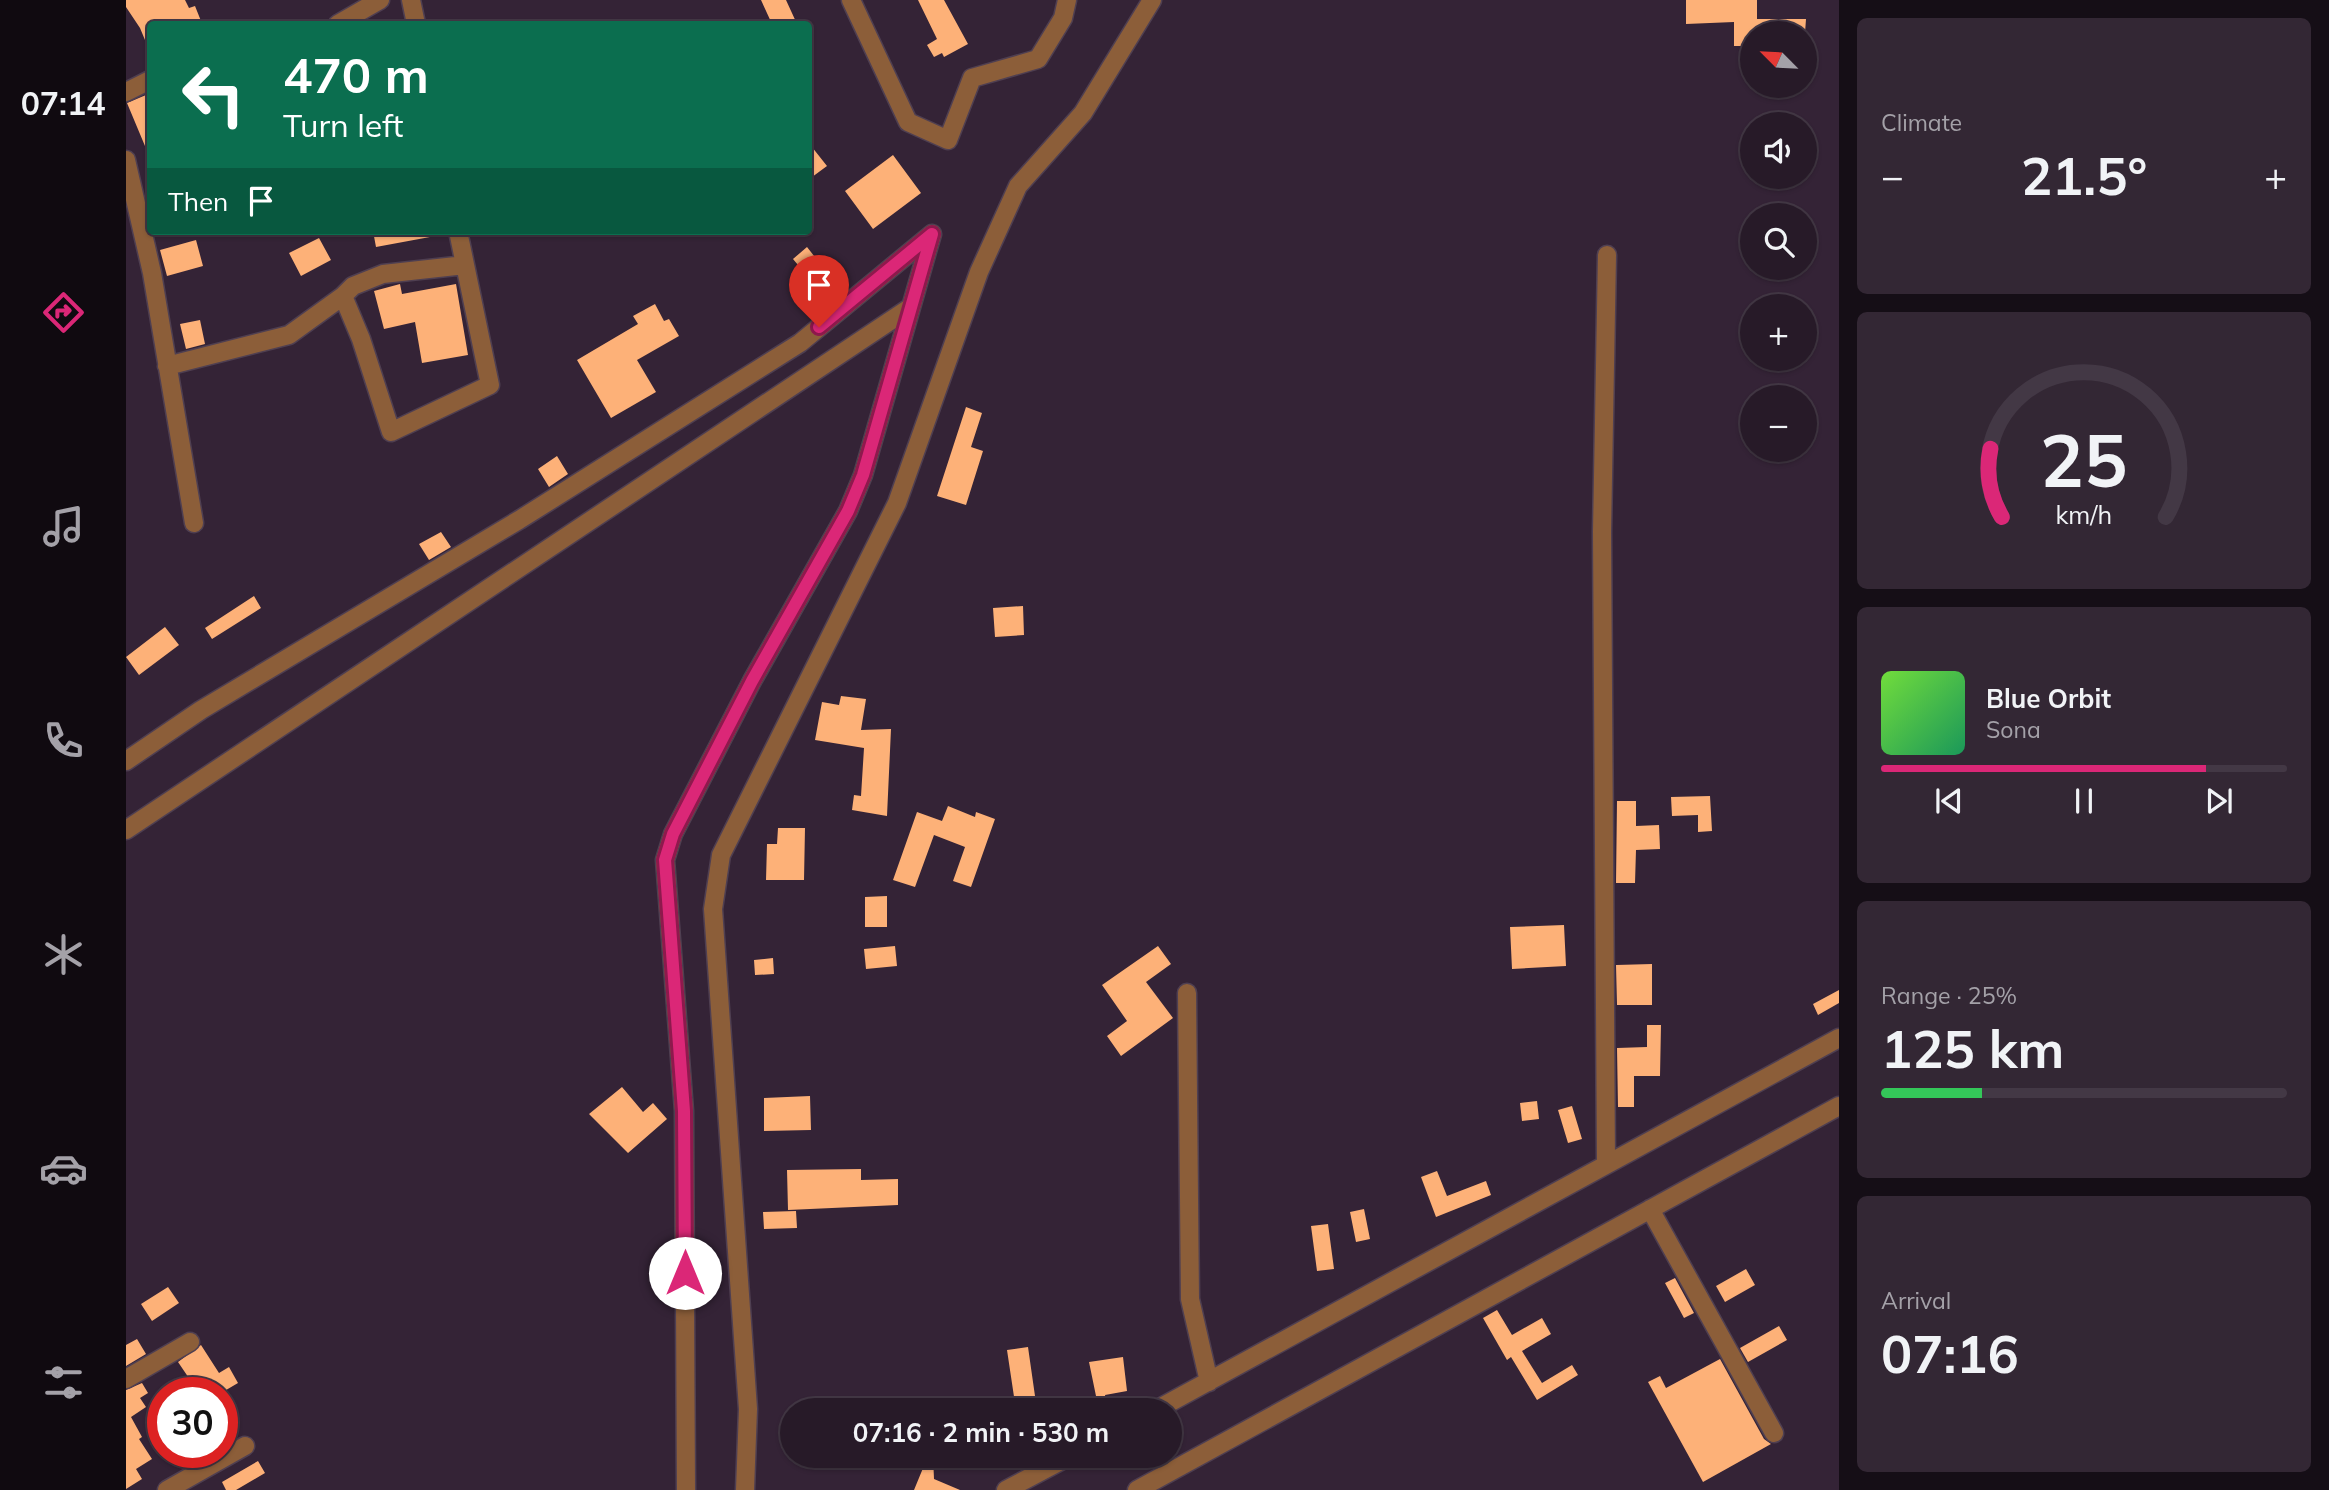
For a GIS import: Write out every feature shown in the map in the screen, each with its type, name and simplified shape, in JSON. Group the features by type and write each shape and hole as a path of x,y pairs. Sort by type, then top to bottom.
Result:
{"street":[{"path":"343,21 380,0"},
{"path":"411,0 415,21"},
{"path":"850,0 908,122 948,140 972,78 1038,60 1063,18 1067,0"},
{"path":"746,1490 748,1409 713,909 721,855 897,503 979,272 1018,186 1083,113 1152,0"},
{"path":"126,92 147,82"},
{"path":"126,160 152,273 194,523"},
{"path":"126,761 201,710 519,520 800,343 932,234 863,475 848,511 752,681 673,834 665,860 684,1111 686,1490"},
{"path":"343,296 361,339 390,432 490,386 459,235"},
{"path":"1606,1164 1602,532 1607,255"},
{"path":"167,366 289,335 343,296 352,286 383,274 465,265"},
{"path":"126,830 911,307"},
{"path":"1188,993 1190,1299 1209,1382"},
{"path":"1179,1398 1839,1038"},
{"path":"1137,1490 1839,1106"},
{"path":"1650,1209 1774,1433"},
{"path":"126,1379 190,1342"},
{"path":"167,1490 245,1446"},
{"path":"1006,1490 1047,1468"}],"building":[{"path":"126,0 185,0 189,8 195,6 201,21 147,21 147,45 126,7"},
{"path":"761,0 786,0 796,21 771,21"},
{"path":"918,0 944,0 968,44 944,57 942,53 934,57 927,45 937,39"},
{"path":"1686,0 1757,0 1757,19 1806,19 1740,21 1740,46 1734,46 1734,22 1686,24"},
{"path":"146,95 147,151 127,103"},
{"path":"812,147 827,166 812,177"},
{"path":"893,155 921,193 873,229 845,191"},
{"path":"374,235 430,235 430,237 376,247"},
{"path":"319,238 331,260 301,276 289,253"},
{"path":"196,240 203,266 167,276 160,250"},
{"path":"807,247 822,266 808,277 793,259"},
{"path":"400,284 402,294 456,284 468,355 422,363 415,322 384,329 374,291"},
{"path":"655,304 664,321 669,319 679,336 637,360 656,392 611,418 577,360 638,324 633,316"},
{"path":"200,320 205,344 186,349 180,324"},
{"path":"966,407 982,413 971,447 983,451 966,505 937,496"},
{"path":"557,456 568,474 549,487 538,469"},
{"path":"441,532 451,547 429,560 419,544"},
{"path":"254,596 261,608 212,639 205,628"},
{"path":"1023,606 1024,635 995,637 993,608"},
{"path":"165,627 179,645 139,675 126,657"},
{"path":"841,696 866,699 861,730 891,729 887,816 852,810 854,795 861,796 864,748 815,740 822,702 839,705"},
{"path":"1710,796 1712,831 1698,832 1698,815 1672,816 1671,797"},
{"path":"1617,801 1636,801 1636,826 1659,825 1660,849 1636,850 1635,883 1616,883"},
{"path":"948,806 975,817 976,812 995,819 971,887 953,881 965,847 934,835 915,887 893,880 917,812 942,821"},
{"path":"778,828 805,828 804,880 766,880 767,844 777,844"},
{"path":"887,896 887,927 865,927 865,897"},
{"path":"1564,925 1566,966 1512,969 1510,927"},
{"path":"895,946 897,966 866,969 864,949"},
{"path":"1158,946 1171,964 1146,982 1173,1018 1121,1056 1107,1036 1127,1021 1102,985"},
{"path":"773,958 774,974 755,975 754,960"},
{"path":"1652,964 1652,1005 1617,1005 1616,965"},
{"path":"1839,990 1839,1003 1818,1015 1813,1004"},
{"path":"1647,1025 1661,1025 1660,1076 1634,1076 1634,1107 1618,1107 1617,1048 1647,1047"},
{"path":"622,1087 643,1112 653,1103 667,1119 628,1153 589,1114"},
{"path":"810,1096 811,1130 764,1131 764,1098"},
{"path":"1537,1101 1539,1119 1522,1121 1520,1103"},
{"path":"1572,1106 1582,1139 1568,1143 1558,1110"},
{"path":"861,1169 861,1180 898,1179 898,1205 788,1210 787,1170"},
{"path":"1437,1171 1447,1196 1486,1181 1491,1195 1436,1217 1421,1177"},
{"path":"1364,1209 1370,1239 1356,1242 1350,1212"},
{"path":"796,1211 797,1228 764,1229 763,1212"},
{"path":"1328,1224 1334,1269 1317,1271 1311,1226"},
{"path":"1746,1269 1755,1285 1725,1302 1716,1286"},
{"path":"1675,1278 1694,1313 1684,1318 1665,1283"},
{"path":"168,1287 179,1303 152,1321 141,1304"},
{"path":"1497,1310 1512,1335 1542,1318 1551,1334 1522,1351 1542,1383 1572,1365 1578,1375 1537,1400 1511,1357 1507,1360 1483,1318"},
{"path":"1779,1326 1787,1340 1748,1362 1740,1348"},
{"path":"137,1339 146,1354 126,1366 126,1345"},
{"path":"201,1345 219,1373 229,1367 235,1377 188,1377 178,1362"},
{"path":"1028,1347 1035,1398 1014,1398 1007,1350"},
{"path":"1123,1357 1127,1391 1105,1395 1106,1398 1086,1398 1096,1396 1089,1362"},
{"path":"1720,1359 1764,1439 1771,1444 1703,1482 1648,1382 1660,1376 1666,1388"},
{"path":"142,1383 147,1391 140,1398 146,1407 131,1417 142,1437 139,1439 147,1451 147,1462 136,1469 142,1479 126,1489 126,1390"},
{"path":"258,1461 265,1473 236,1490 226,1490 222,1482"},
{"path":"923,1468 934,1468 934,1479 960,1490 914,1490"}],"route":[{"path":"685,1273 684,1111 665,860 673,834 752,681 848,511 863,475 932,234 819,327"}]}
